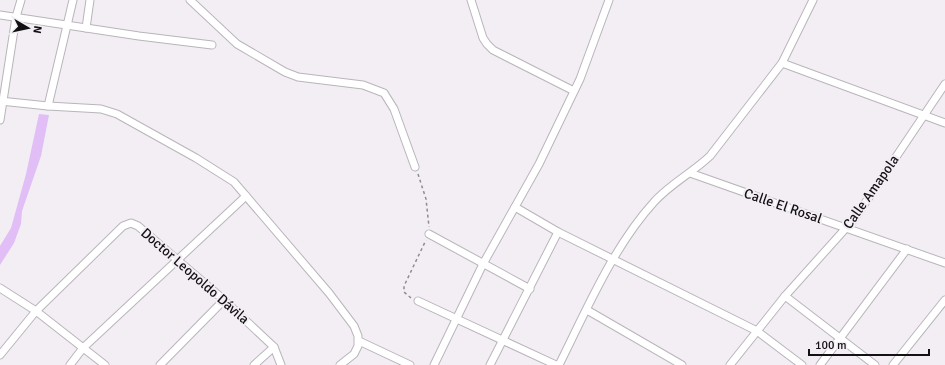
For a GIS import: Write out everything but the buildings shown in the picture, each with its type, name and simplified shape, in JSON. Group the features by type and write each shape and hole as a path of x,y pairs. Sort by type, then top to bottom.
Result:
{"street":[{"path":"0,120 1,101 16,17 21,0"},
{"path":"48,106 73,0"},
{"path":"86,28 90,0"},
{"path":"190,0 237,44 285,72 298,77 363,85 384,93 394,109 415,167"},
{"path":"471,0 487,44 493,50 574,91"},
{"path":"434,365 483,264 508,217 515,208 574,91 588,58 609,0"},
{"path":"418,301 458,318 502,341 557,365 613,260 654,202 677,181 690,173 710,156 782,62 813,0"},
{"path":"0,15 212,45"},
{"path":"782,62 945,123"},
{"name":"Calle Amapola","path":"730,365 785,296 862,208 945,84"},
{"path":"1,101 48,106 101,109 125,117 220,172 234,182 329,293 354,326 359,341 354,354 340,365"},
{"name":"Calle El Rosal","path":"690,173 945,263"},
{"path":"70,365 83,348 246,196"},
{"path":"515,208 613,260 757,330 802,365"},
{"name":"Doctor Leopoldo Dávila","path":"0,356 36,311 123,226 133,224 138,226 224,300 274,347 281,365"},
{"path":"490,365 558,232"},
{"path":"429,234 530,289"},
{"path":"820,365 907,249"},
{"path":"0,288 36,311 105,365"},
{"path":"785,296 874,365"},
{"path":"160,365 224,300"},
{"path":"893,365 945,300"},
{"path":"587,310 682,365"},
{"path":"359,341 410,365"},
{"path":"254,365 274,347"}],"path":[{"path":"415,167 426,199 429,234 404,286 406,294 418,301"}],"shaded area":[{"path":"39,114 49,115 41,156 22,211 21,224 14,243 0,265 0,246 11,228 26,174"}]}
